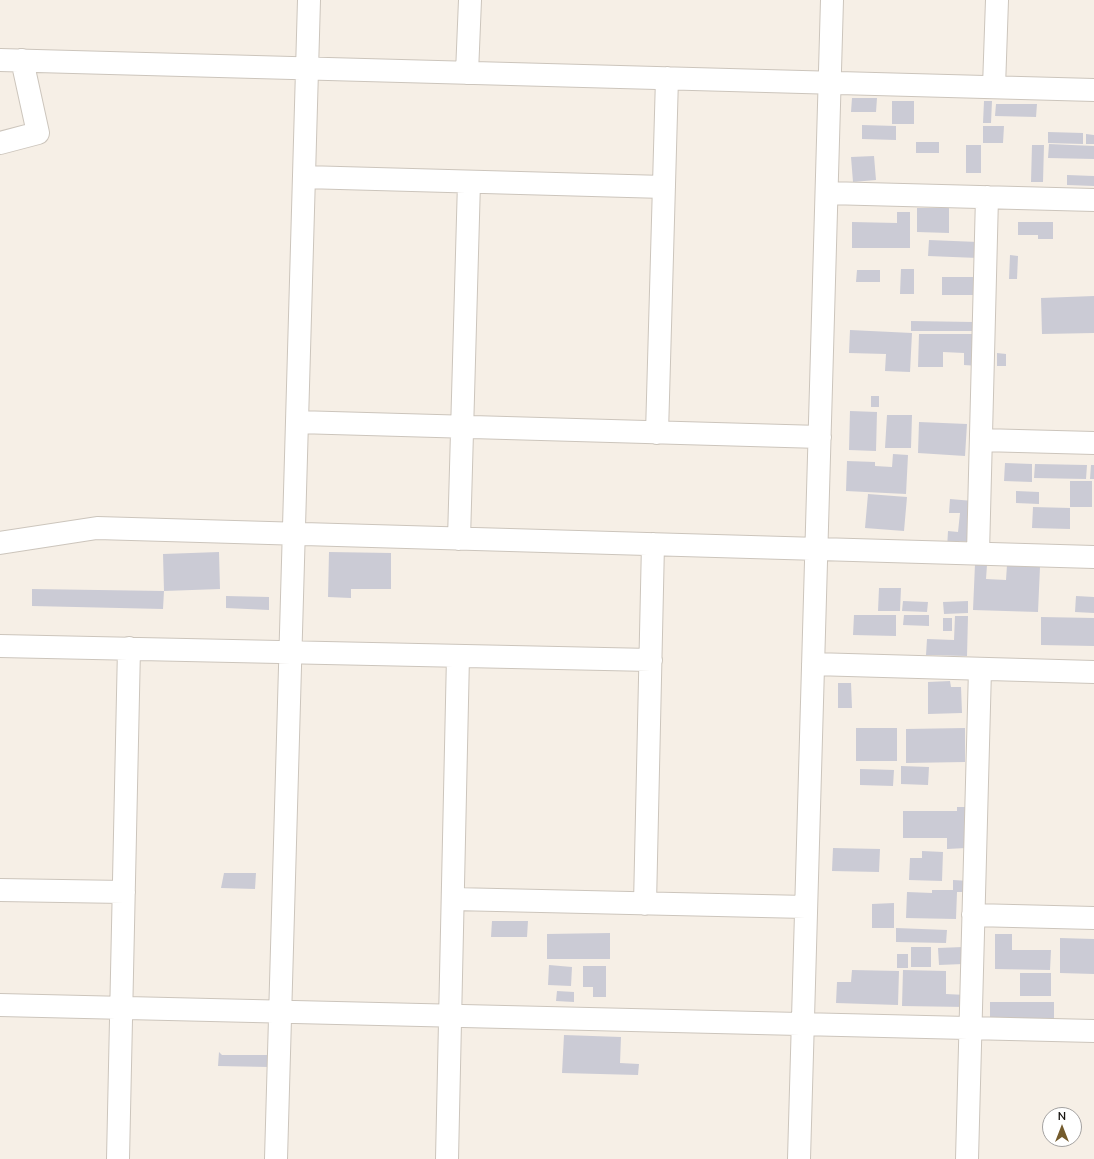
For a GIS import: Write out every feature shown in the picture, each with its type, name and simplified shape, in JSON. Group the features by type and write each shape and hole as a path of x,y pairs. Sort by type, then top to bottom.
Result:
{"street":[{"path":"276,1159 309,0"},
{"path":"468,73 470,0"},
{"path":"799,1159 832,0"},
{"path":"994,88 997,0"},
{"path":"0,60 1094,90"},
{"path":"0,143 38,133 22,60"},
{"path":"657,432 667,78"},
{"path":"304,177 664,187"},
{"path":"459,539 469,182"},
{"path":"827,193 1094,200"},
{"path":"978,553 988,197"},
{"path":"297,422 820,437"},
{"path":"981,440 1094,443"},
{"path":"0,543 97,528 1094,557"},
{"path":"645,904 653,544"},
{"path":"0,646 651,660"},
{"path":"118,1159 130,648"},
{"path":"447,1159 458,656"},
{"path":"813,664 1094,672"},
{"path":"967,1159 980,669"},
{"path":"0,890 124,892"},
{"path":"453,899 806,907"},
{"path":"973,915 1094,918"},
{"path":"0,1005 1094,1031"}],"building":[{"path":"852,98 877,98 876,112 851,112"},
{"path":"892,101 914,101 914,124 892,124"},
{"path":"984,101 992,101 991,123 983,123"},
{"path":"996,104 1037,104 1036,117 995,116"},
{"path":"862,125 896,126 896,140 862,139"},
{"path":"983,126 1004,126 1003,143 983,143"},
{"path":"1048,132 1083,133 1083,144 1048,143"},
{"path":"1086,134 1094,135 1094,144 1086,144"},
{"path":"916,142 939,142 939,153 916,153"},
{"path":"1049,144 1094,146 1094,159 1048,158"},
{"path":"966,145 981,145 981,173 966,173"},
{"path":"1032,145 1044,145 1043,182 1031,182"},
{"path":"874,156 876,180 853,182 851,157"},
{"path":"1067,175 1094,176 1094,186 1067,185"},
{"path":"917,208 949,208 949,233 917,232"},
{"path":"897,212 910,212 910,248 852,248 852,222 897,223"},
{"path":"1018,222 1053,222 1053,239 1038,239 1038,235 1018,235"},
{"path":"929,240 978,242 978,258 928,256"},
{"path":"1010,255 1018,256 1017,279 1009,279"},
{"path":"901,269 914,269 914,294 900,294"},
{"path":"857,270 880,270 880,282 856,282"},
{"path":"942,277 977,277 977,295 942,295"},
{"path":"1094,296 1094,333 1042,334 1041,298"},
{"path":"911,321 973,322 972,331 911,331"},
{"path":"850,330 912,333 910,372 885,371 886,354 849,353"},
{"path":"919,334 980,334 979,366 964,365 964,353 943,352 943,367 918,367"},
{"path":"997,353 1006,354 1006,366 997,366"},
{"path":"871,396 879,396 879,407 871,407"},
{"path":"850,411 877,412 876,451 849,450"},
{"path":"887,415 912,415 911,448 885,448"},
{"path":"919,422 967,424 965,456 918,453"},
{"path":"893,454 908,455 906,494 846,491 847,461 875,462 875,466 892,467"},
{"path":"1005,463 1032,464 1032,482 1004,481"},
{"path":"1035,464 1087,465 1086,479 1034,478"},
{"path":"1091,465 1094,465 1094,479 1090,479"},
{"path":"1070,481 1092,481 1092,507 1070,507"},
{"path":"1016,491 1039,492 1039,504 1016,503"},
{"path":"868,494 907,497 904,531 865,528"},
{"path":"950,499 973,501 970,542 959,541 959,550 947,549 948,531 958,532 960,513 949,513"},
{"path":"1033,507 1070,508 1070,529 1032,528"},
{"path":"219,552 220,589 164,591 163,554"},
{"path":"329,552 391,553 391,589 351,589 351,598 328,597"},
{"path":"975,564 987,565 986,579 1006,580 1007,565 1040,567 1038,612 973,610"},
{"path":"879,588 901,588 900,611 878,611"},
{"path":"32,589 164,591 163,609 32,606"},
{"path":"226,596 269,597 269,610 226,608"},
{"path":"1076,596 1094,597 1094,613 1075,612"},
{"path":"903,601 928,602 927,612 902,611"},
{"path":"968,601 968,613 944,614 943,602"},
{"path":"854,615 896,615 896,636 853,635"},
{"path":"904,615 929,615 929,626 903,625"},
{"path":"955,616 968,616 967,656 926,655 927,639 954,640"},
{"path":"1041,617 1094,618 1094,646 1041,645"},
{"path":"943,618 952,618 952,631 943,631"},
{"path":"950,681 951,687 961,687 962,713 928,714 928,682"},
{"path":"838,683 851,683 852,708 838,708"},
{"path":"856,728 897,728 897,761 856,761"},
{"path":"965,728 965,762 906,763 906,729"},
{"path":"901,766 929,767 928,785 901,784"},
{"path":"860,769 894,770 893,786 860,785"},
{"path":"957,807 965,807 966,848 947,849 947,838 903,838 903,811 957,811"},
{"path":"833,848 880,849 879,872 832,871"},
{"path":"922,851 943,852 942,881 909,880 910,858 922,858"},
{"path":"224,873 256,873 255,889 221,888"},
{"path":"953,880 970,881 970,892 957,892 956,919 906,918 907,892 932,893 932,890 953,890"},
{"path":"894,903 894,928 872,928 872,904"},
{"path":"492,921 528,921 527,937 491,937"},
{"path":"896,928 947,930 946,943 896,942"},
{"path":"610,933 610,959 547,959 547,934"},
{"path":"995,934 1012,934 1012,950 1051,950 1050,970 995,969"},
{"path":"1060,938 1094,939 1094,974 1060,973"},
{"path":"911,947 931,947 931,967 911,967"},
{"path":"963,947 963,964 939,965 938,948"},
{"path":"897,954 908,954 908,968 897,968"},
{"path":"549,965 572,967 571,986 548,985"},
{"path":"583,966 606,966 606,997 593,997 593,987 583,987"},
{"path":"852,970 899,971 898,1005 836,1003 837,982 851,982"},
{"path":"903,970 946,971 946,994 966,995 965,1007 902,1006"},
{"path":"1020,973 1051,973 1051,996 1020,996"},
{"path":"557,991 574,992 574,1002 556,1001"},
{"path":"990,1002 1054,1002 1054,1019 990,1018"},
{"path":"564,1035 621,1037 620,1063 639,1064 638,1075 562,1073"},
{"path":"219,1052 222,1055 269,1055 269,1067 218,1066"}]}
